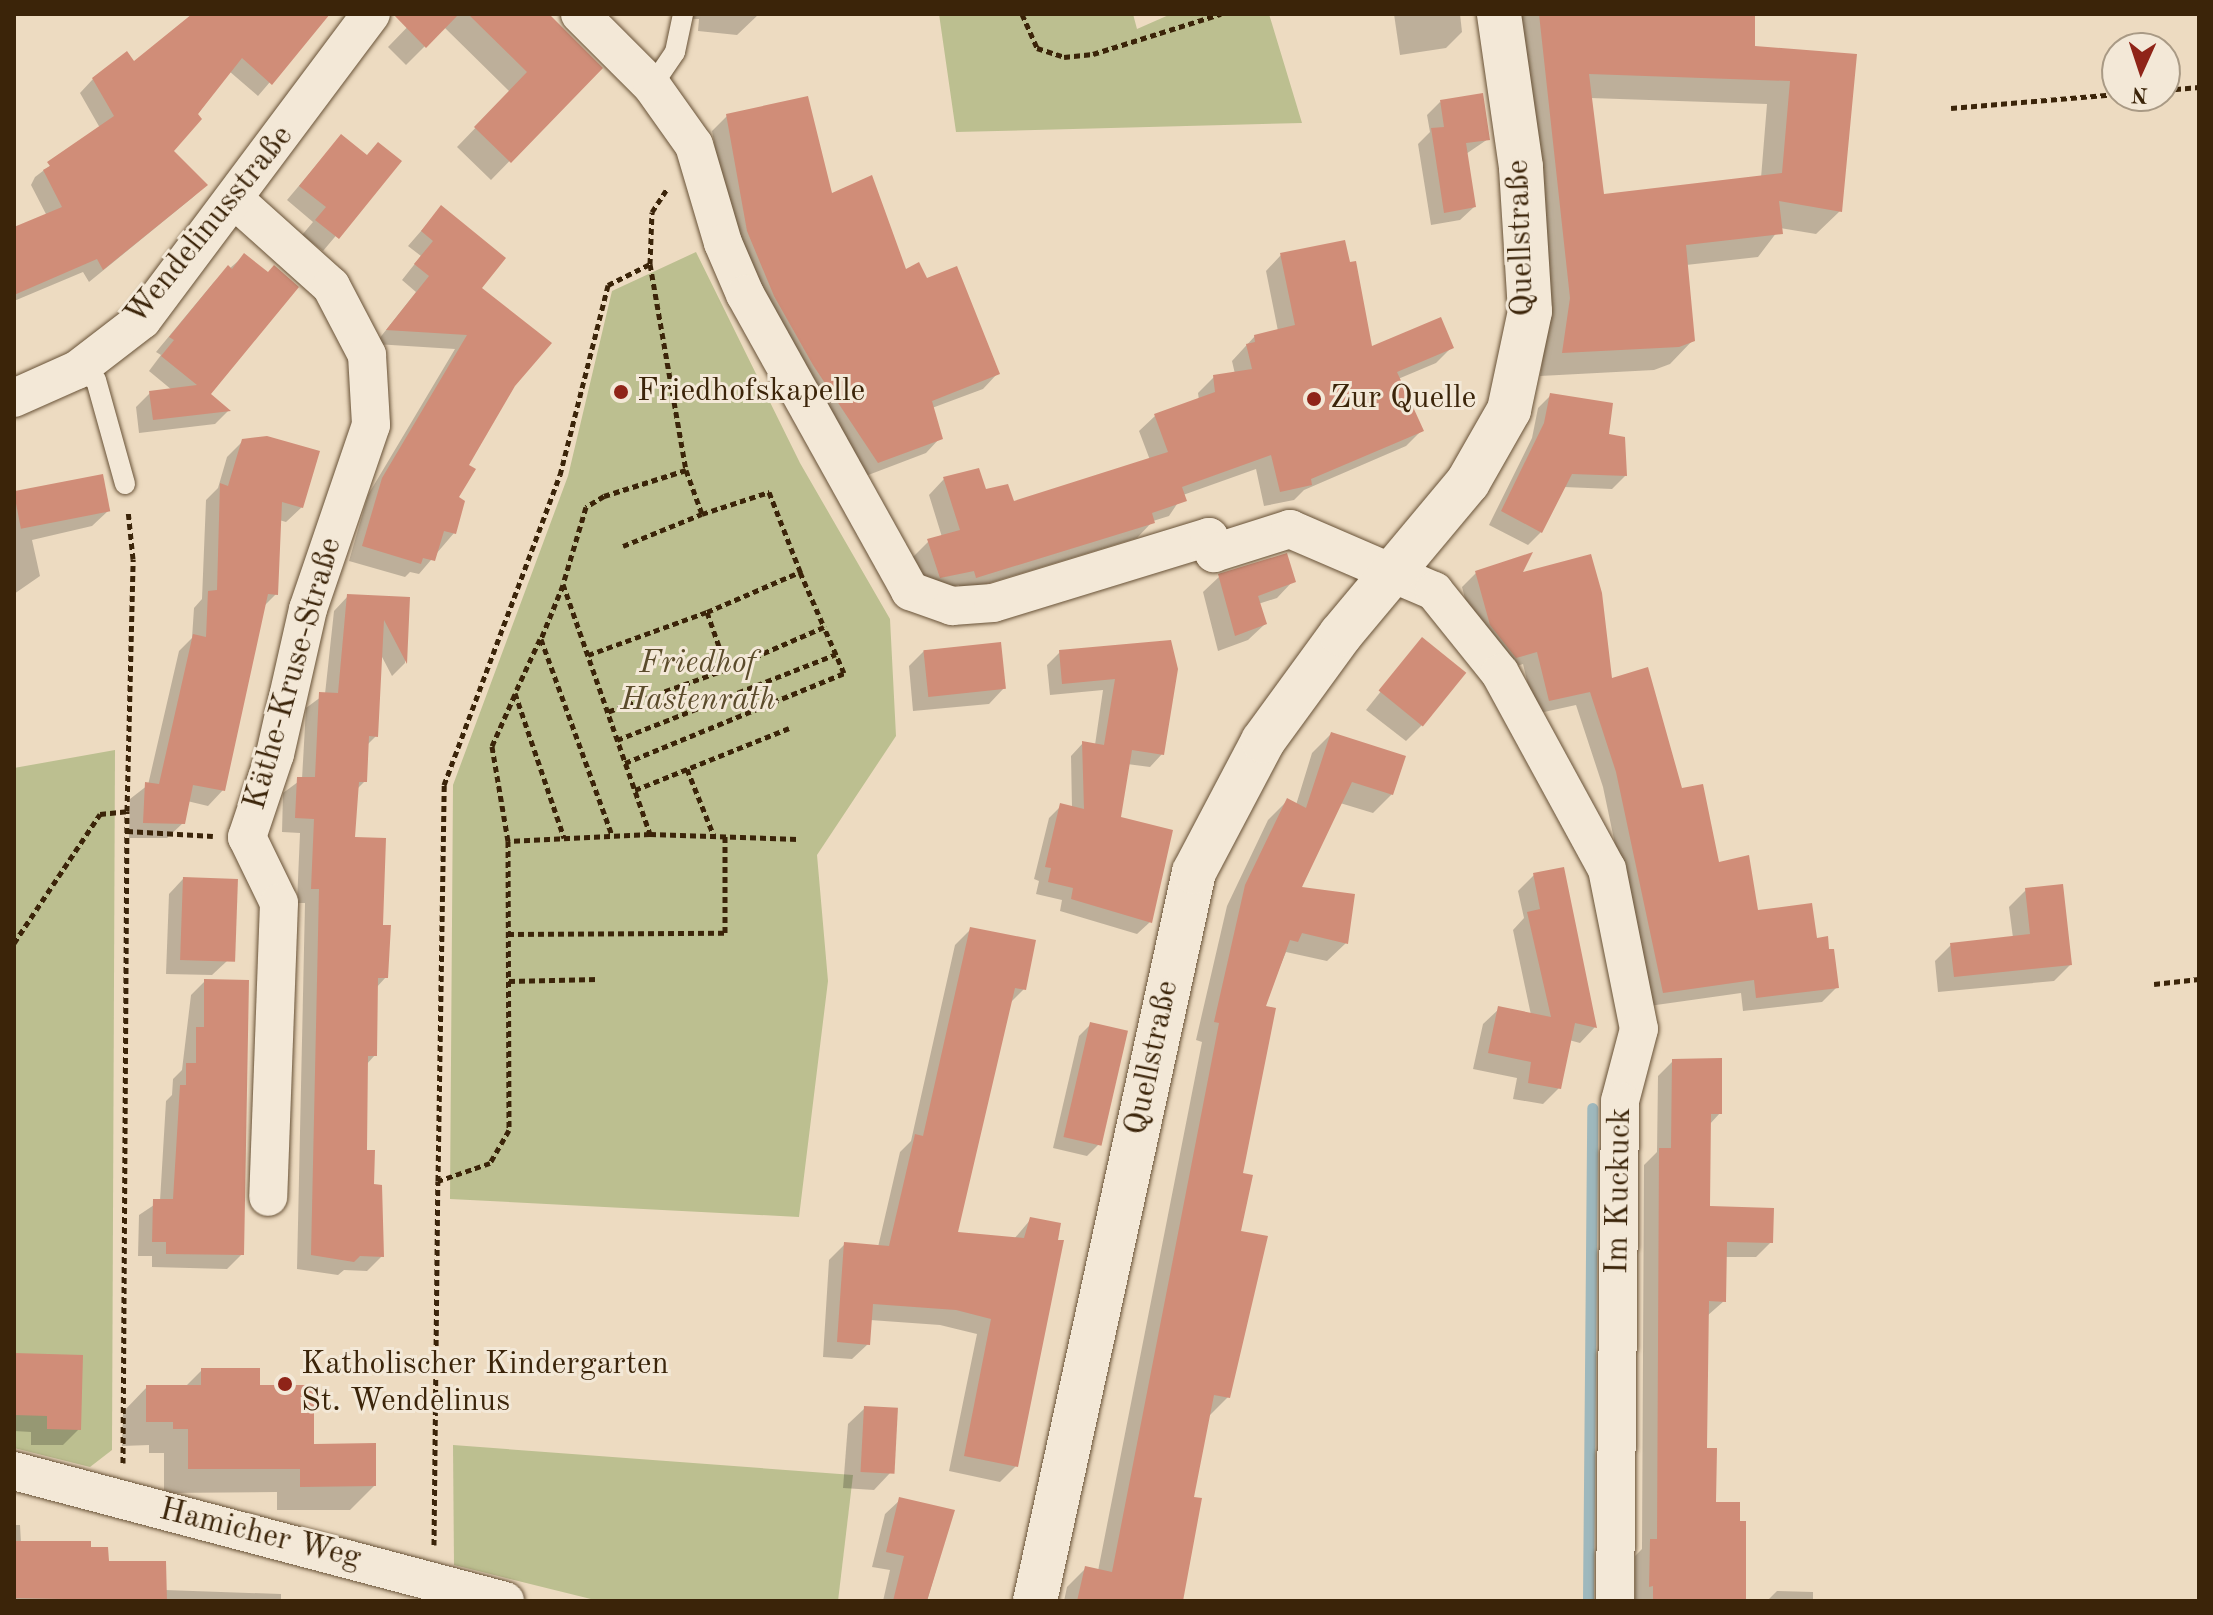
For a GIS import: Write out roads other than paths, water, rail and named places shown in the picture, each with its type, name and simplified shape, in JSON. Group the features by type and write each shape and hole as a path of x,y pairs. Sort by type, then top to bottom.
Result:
{"main road":[{"name":"Quellstraße","path":"1035,1601 1194,872 1263,741 1341,634 1398,571 1468,482 1509,410 1530,311 1521,167 1499,14"}],"street":[{"name":"Wendelinusstraße","path":"14,398 77,370 142,320 235,200 371,14"},
{"path":"580,14 652,86 694,145 723,243 745,294 826,449 910,591 952,606 993,603 1209,537 1214,553 1290,529 1398,571"},
{"name":"Käthe-Kruse-Straße","path":"235,200 331,286 367,355 371,425 308,609 275,754 237,837 279,903 268,1197"},
{"name":"Im Kuckuck","path":"1398,571 1434,591 1500,673 1607,869 1639,1029 1620,1101 1615,1601"},
{"name":"Hamicher Weg","path":"14,1471 433,1591 505,1601"}],"lane":[{"path":"652,86 675,52 683,14"},
{"path":"77,370 96,380 125,484"}],"waterway":[{"path":"1588,1601 1592,1108"}],"place":[{"name":"Friedhofskapelle","path":"621,392"},
{"name":"Zur Quelle","path":"1314,399"},
{"name":"Katholischer Kindergarten St. Wendelinus","path":"285,1384"}],"park label":[{"name":"Friedhof Hastenrath","path":"698,684"}]}
